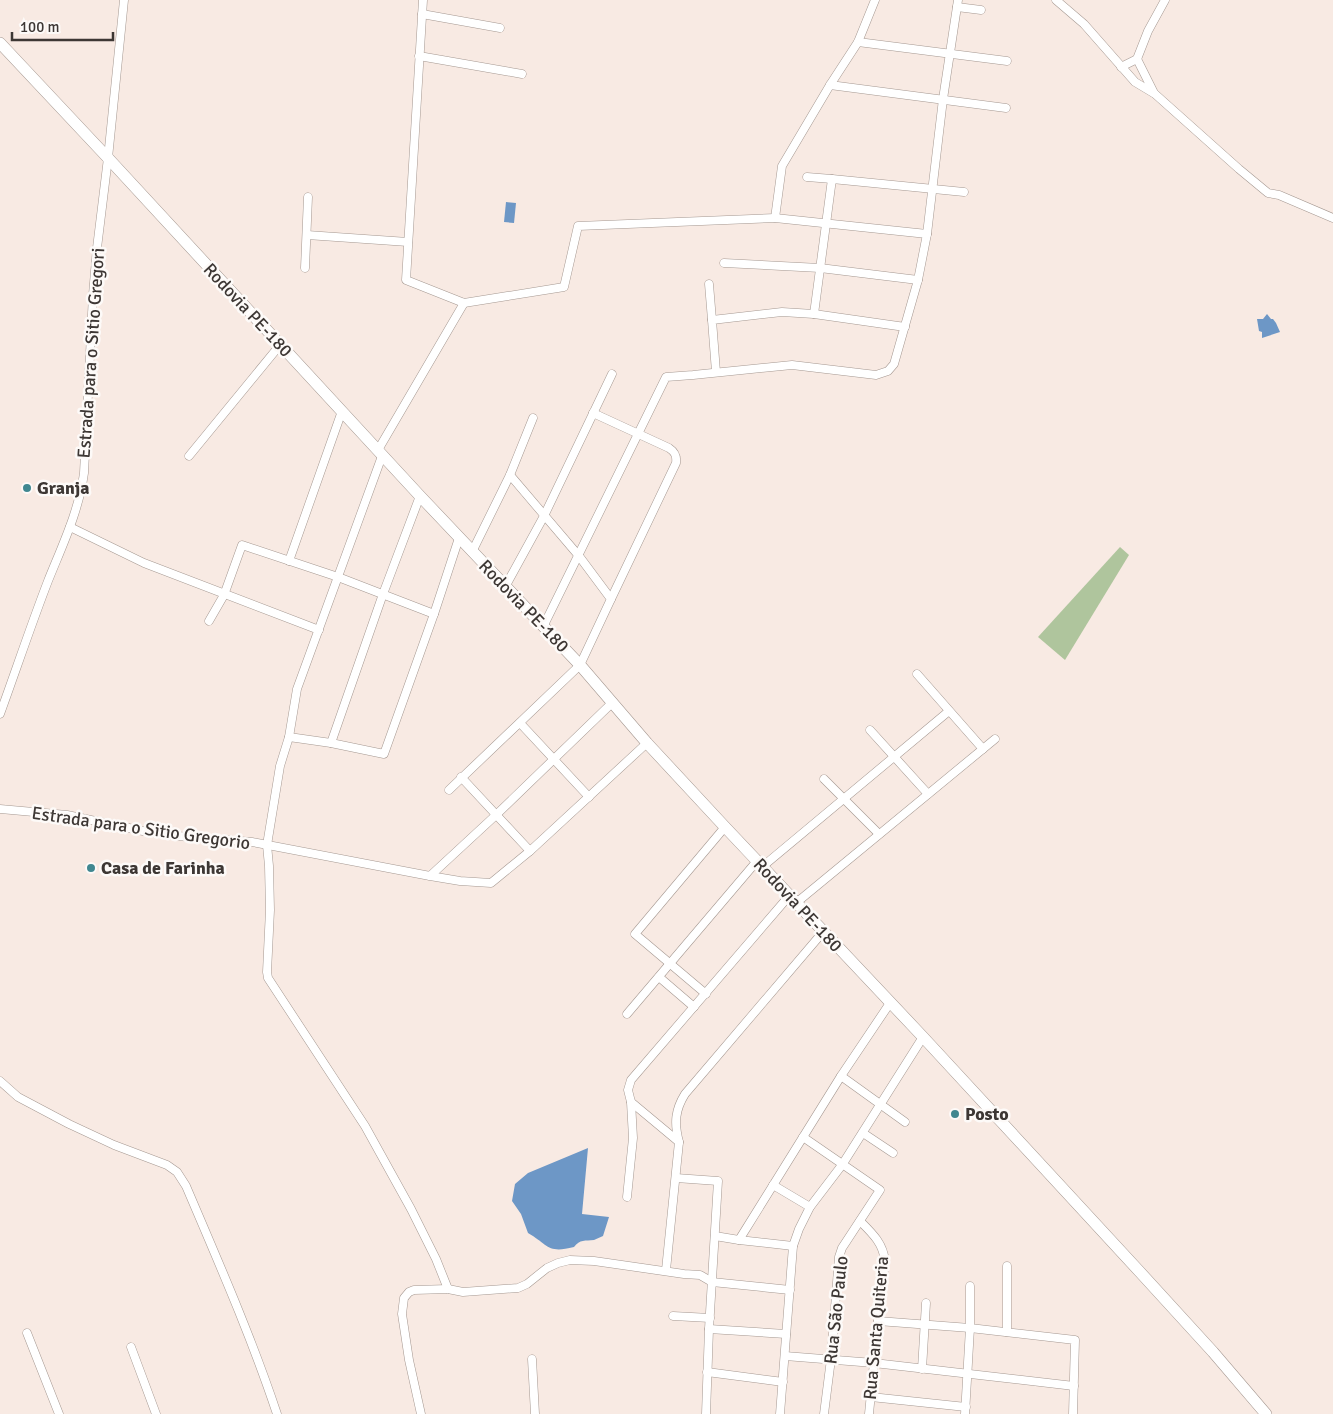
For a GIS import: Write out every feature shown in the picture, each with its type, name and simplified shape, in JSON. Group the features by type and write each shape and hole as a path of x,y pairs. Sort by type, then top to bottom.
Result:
{"main road":[{"name":"Rodovia PE-180","path":"0,43 472,552 580,665 647,743 923,1037 1213,1352 1266,1414"}],"street":[{"name":"Estrada para o Sitio Gregori","path":"0,714 80,497 84,473 97,248 124,0"},
{"path":"423,0 406,280 464,303 564,287 578,226 774,218 927,234"},
{"path":"774,218 782,166 858,42 875,0"},
{"path":"1056,0 1084,24 1134,82 1155,94 1268,193 1279,195 1333,218"},
{"path":"1121,67 1137,60 1148,32 1165,0"},
{"path":"543,627 666,377 693,376 792,365 876,375 888,371 894,364 918,280 927,234 943,99 958,4 981,10"},
{"path":"422,14 500,28"},
{"path":"858,42 1007,61"},
{"path":"419,56 522,74"},
{"path":"1137,60 1155,94"},
{"path":"830,85 1006,108"},
{"path":"807,177 964,192"},
{"path":"814,314 832,179"},
{"path":"305,268 308,197"},
{"path":"307,235 408,242"},
{"path":"724,263 820,268 918,280"},
{"path":"709,284 716,372"},
{"name":"Estrada para o Sitio Gregorio","path":"0,809 67,815 143,831 267,844 280,766 289,737 298,690 380,453 464,303"},
{"path":"712,320 782,312 814,314 905,327"},
{"path":"189,456 280,345"},
{"path":"505,587 544,516 612,374"},
{"path":"289,560 342,411"},
{"path":"449,790 580,665 610,598 676,463 676,455 673,451 593,413"},
{"path":"472,552 510,475 533,418"},
{"path":"510,475 579,556 610,598"},
{"path":"331,743 383,594 420,496"},
{"path":"70,527 144,564 319,630"},
{"path":"289,737 384,754 459,538"},
{"path":"209,621 224,595 242,545 338,577 434,614"},
{"path":"917,674 983,749"},
{"path":"430,876 613,702"},
{"path":"627,1014 759,864 843,799 949,711"},
{"path":"520,723 589,797"},
{"path":"870,730 928,794"},
{"path":"627,1197 633,1138 628,1090 633,1076 792,899 880,834 995,739"},
{"path":"448,1289 436,1258 411,1209 361,1119 268,978 269,887 267,844 430,876 460,881 491,882 530,851 647,743"},
{"path":"461,777 530,851"},
{"path":"824,779 880,834"},
{"path":"706,994 635,934 725,827"},
{"path":"666,1270 679,1142 676,1113 678,1106 685,1094 823,932"},
{"path":"659,977 694,1007"},
{"path":"739,1240 841,1076 890,1003"},
{"path":"780,1414 793,1246 799,1229 810,1207 842,1165 923,1037"},
{"path":"841,1076 905,1122"},
{"path":"0,1081 18,1098 114,1145 160,1161 180,1176 236,1304 277,1414"},
{"path":"630,1102 679,1142"},
{"path":"863,1133 893,1153"},
{"name":"Rua São Paulo","path":"804,1138 880,1190 842,1248 839,1257 831,1359 824,1414"},
{"path":"676,1178 718,1180 706,1414"},
{"path":"773,1185 810,1207"},
{"name":"Rua Santa Quiteria","path":"860,1222 882,1246 885,1257 869,1414"},
{"path":"715,1236 793,1246"},
{"path":"421,1414 403,1324 403,1301 409,1292 414,1290 448,1289 463,1292 518,1288 527,1284 546,1268 570,1260 666,1270 700,1275 712,1282 790,1290"},
{"path":"1007,1266 1007,1332"},
{"path":"871,1397 966,1410 970,1286"},
{"path":"922,1369 926,1303"},
{"path":"673,1316 710,1318"},
{"path":"878,1321 970,1328 1075,1340 1073,1414"},
{"path":"709,1329 786,1334"},
{"path":"27,1333 59,1414"},
{"path":"131,1347 156,1414"},
{"path":"785,1356 874,1363 1074,1386"},
{"path":"532,1359 535,1414"},
{"path":"708,1372 783,1382"}],"green space":[{"path":"1120,547 1129,555 1065,660 1038,637"}],"water":[{"path":"506,202 516,203 514,223 504,222"},
{"path":"1267,314 1276,323 1280,332 1262,338 1262,332 1259,331 1257,319 1263,319"},
{"path":"588,1148 582,1214 609,1217 603,1236 581,1242 574,1247 553,1249 528,1233 521,1214 512,1201 515,1184 528,1173"}],"place":[{"name":"Granja","path":"27,488"},
{"name":"Casa de Farinha","path":"91,868"},
{"name":"Posto","path":"955,1114"}]}
